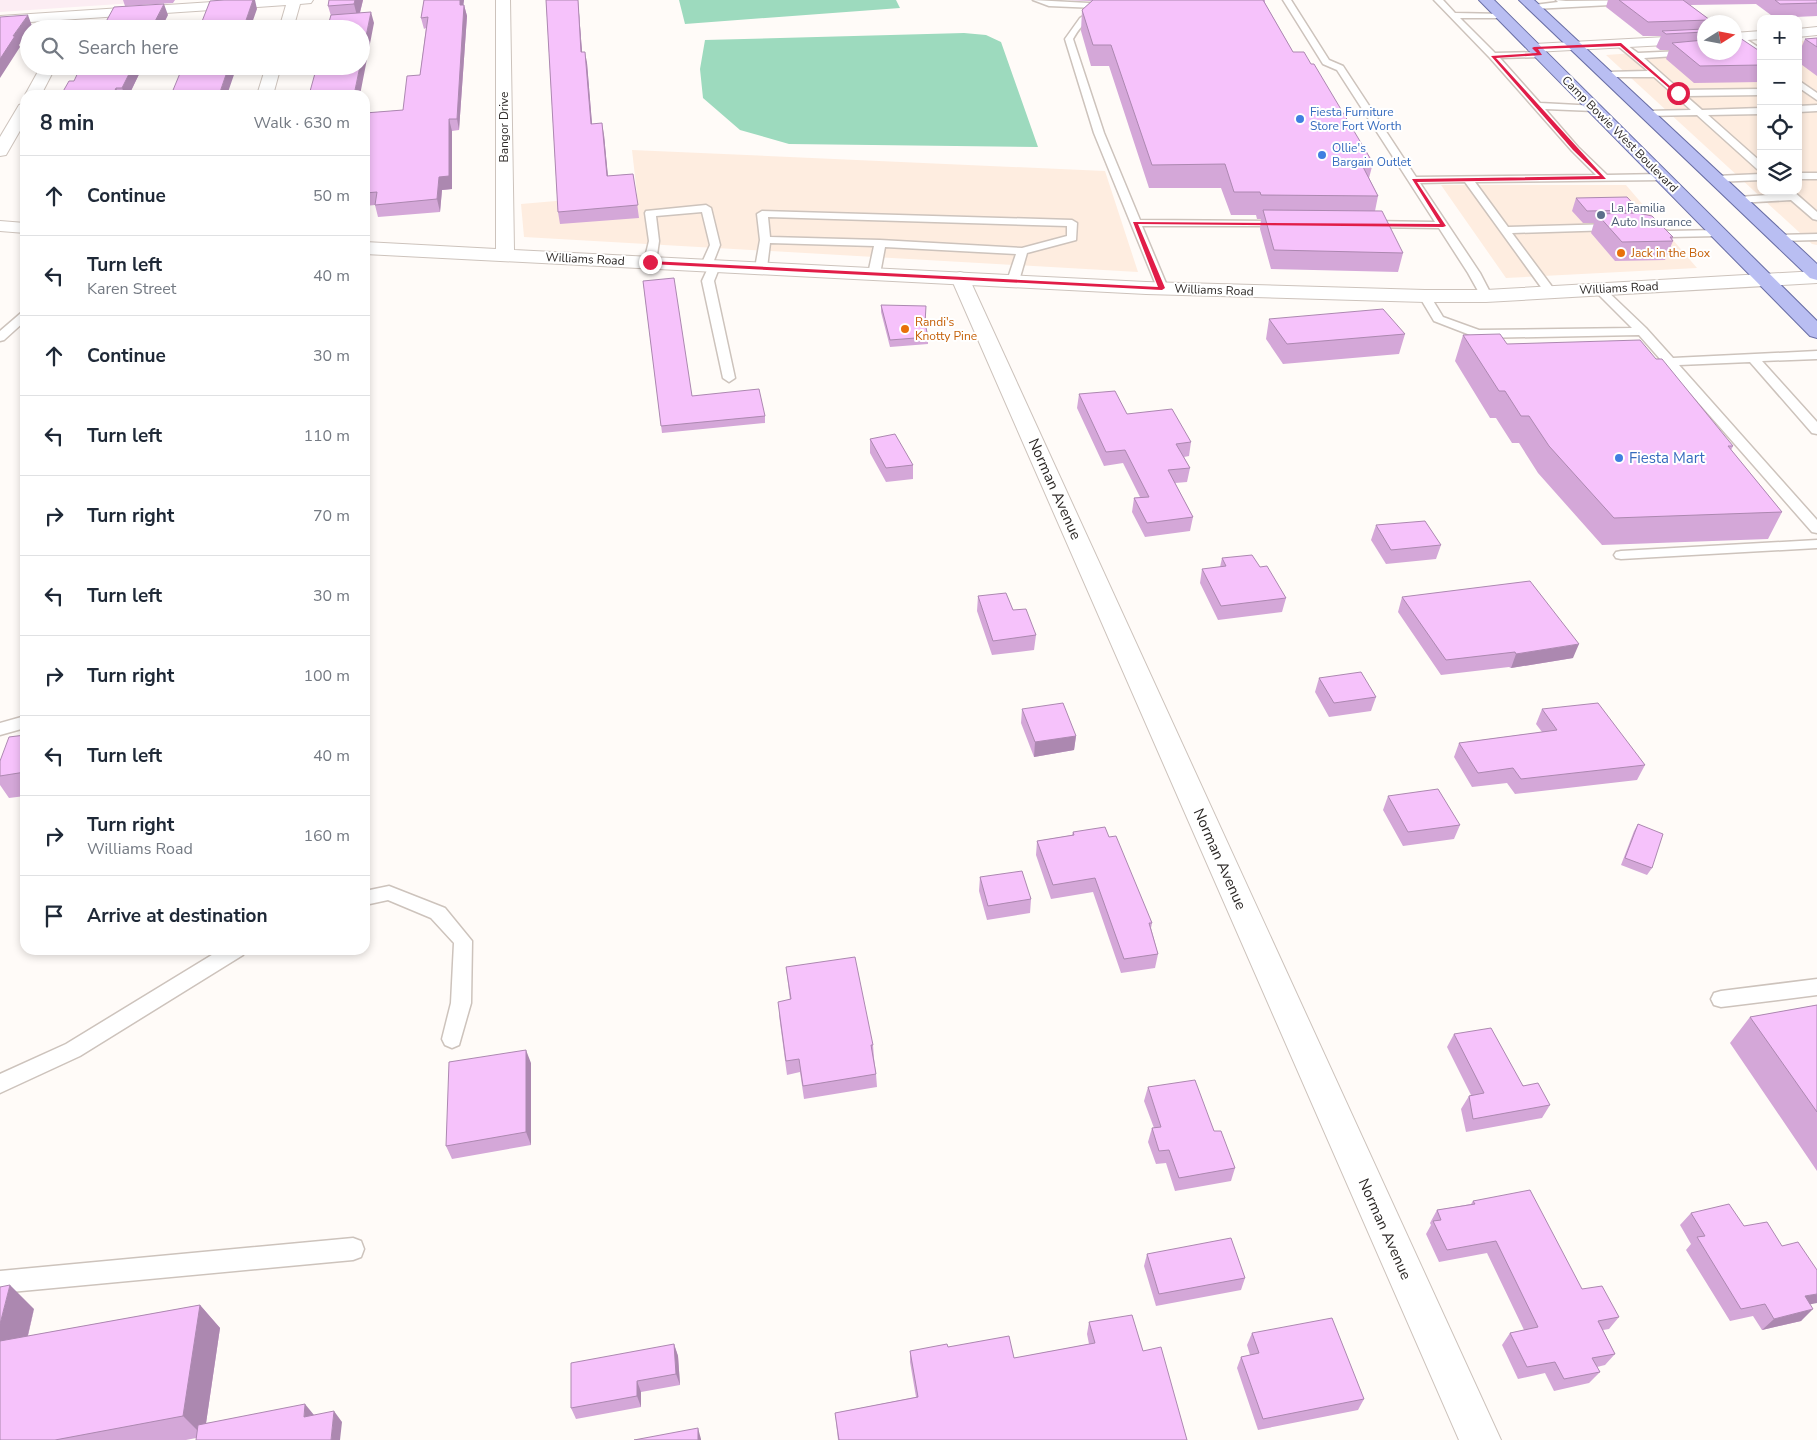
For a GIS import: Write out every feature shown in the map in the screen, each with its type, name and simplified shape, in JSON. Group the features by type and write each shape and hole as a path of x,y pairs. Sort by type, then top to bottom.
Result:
{"main road":[{"name":"Camp Bowie West Boulevard","path":"1486,0 1817,332"},
{"path":"1530,4 1817,276"}],"street":[{"path":"0,20 300,0 290,20"},
{"name":"Bangor Drive","path":"503,0 505,255"},
{"path":"76,20 79,15"},
{"path":"1802,32 1817,31"},
{"path":"1742,40 1757,36"},
{"path":"1538,51 1697,39"},
{"path":"36,90 44,75"},
{"path":"267,90 271,75"},
{"path":"0,151 20,117"},
{"path":"0,226 20,228"},
{"name":"Williams Road","path":"370,248 1162,288 1425,296 1486,296 1817,276"},
{"name":"Norman Avenue","path":"960,278 1480,1440"}],"lane":[{"path":"1037,0 1049,4 1109,6"},
{"path":"1118,0 1116,4 1095,10 1076,23 1069,39 1099,133 1162,288"},
{"path":"1287,0 1326,62 1340,68 1474,273 1486,296"},
{"path":"1438,0 1493,56 1575,149 1604,178"},
{"path":"1530,4 1667,0"},
{"path":"1452,15 1502,16"},
{"path":"1742,43 1757,50"},
{"path":"1742,43 1757,50"},
{"path":"1621,44 1757,164"},
{"path":"1493,56 1538,51"},
{"path":"1636,56 1697,52"},
{"path":"1606,75 1656,74"},
{"path":"1802,86 1813,94"},
{"path":"1678,93 1757,92"},
{"path":"1536,106 1594,108"},
{"path":"1802,109 1817,108"},
{"path":"1647,114 1757,111"},
{"path":"1802,176 1817,176"},
{"path":"1414,180 1664,177"},
{"path":"1716,179 1757,177"},
{"path":"1468,180 1550,292"},
{"path":"1738,200 1781,195"},
{"path":"1791,195 1817,217"},
{"path":"650,262 654,241 650,213 706,208 715,245 708,281 730,378"},
{"path":"761,268 765,240 762,214 1072,223 1072,238 1022,251 880,243 765,240"},
{"path":"1135,223 1290,224"},
{"path":"1359,224 1443,226"},
{"path":"1505,230 1622,227"},
{"path":"1640,228 1668,234 1718,233"},
{"path":"1778,238 1817,237"},
{"path":"874,274 880,243"},
{"path":"1013,281 1022,251"},
{"path":"1600,290 1642,331 1817,529"},
{"path":"1425,296 1438,319 1478,334 1642,331"},
{"path":"0,337 20,319"},
{"path":"1670,362 1817,355"},
{"path":"1753,358 1817,430"},
{"path":"1621,555 1817,544"},
{"path":"0,729 20,723"},
{"path":"370,897 389,893 438,913 463,941 461,1003 452,1039"},
{"path":"0,1084 73,1050 228,955"},
{"path":"1721,999 1817,987"},
{"path":"0,1282 354,1249"}],"shaded area":[{"path":"0,0 179,0 0,12"},
{"path":"1817,40 1817,245 1812,244 1759,195 1802,195 1802,41"},
{"path":"1757,44 1757,194 1606,55 1697,48 1697,60 1742,60 1742,45"},
{"path":"632,150 1105,171 1138,272 524,237 521,204 637,194"},
{"path":"1441,185 1626,185 1697,268 1506,278"}],"green space":[{"path":"679,0 896,0 900,8 685,24"},
{"path":"964,33 986,35 1001,42 1038,147 789,144 740,130 703,98 700,69 705,40"}],"building":[{"path":"253,0 246,20 203,20 210,1"},
{"path":"329,0 355,0 354,4 328,6"},
{"path":"424,0 460,0 460,5 464,5 457,119 449,119 449,176 439,177 437,199 375,205 377,192 370,193 370,113 403,110 407,76 420,75 428,17 421,18"},
{"path":"546,0 578,0 581,52 585,52 591,124 602,123 607,176 633,174 638,205 558,212"},
{"path":"1093,0 1263,0 1293,52 1304,52 1311,64 1314,64 1373,163 1361,163 1378,196 1261,195 1260,192 1234,192 1225,164 1152,165 1111,45 1093,45 1082,10"},
{"path":"1619,0 1683,0 1703,15 1697,15 1697,20 1648,22"},
{"path":"1775,0 1817,0 1817,3 1780,4"},
{"path":"164,4 156,20 107,20 114,7"},
{"path":"371,12 369,20 330,20 331,15"},
{"path":"28,15 24,20 20,20 20,26 13,36 15,36 0,59 0,17"},
{"path":"1697,29 1697,32 1666,34 1662,31"},
{"path":"1817,38 1817,47 1805,39"},
{"path":"1742,39 1757,49 1757,65 1700,66 1672,43 1697,41 1697,60 1742,60"},
{"path":"77,75 128,75 122,88 116,88 115,90 64,90 69,81 74,81"},
{"path":"179,75 226,75 221,90 173,90"},
{"path":"315,75 358,75 355,90 310,90"},
{"path":"1627,197 1639,210 1587,211 1576,198"},
{"path":"1263,210 1382,211 1403,253 1274,250"},
{"path":"1638,213 1652,216 1673,237 1670,237 1673,241 1622,242 1597,214"},
{"path":"674,278 692,396 759,389 765,416 661,426 643,281"},
{"name":"Randi's Knotty Pine","path":"881,305 926,306 925,323 928,337 890,340"},
{"path":"1383,309 1405,334 1287,344 1269,319"},
{"name":"Fiesta Mart","path":"1500,334 1507,344 1640,340 1656,359 1662,359 1733,446 1728,446 1782,512 1614,518 1549,446 1529,416 1521,416 1505,391 1499,391 1463,335"},
{"path":"1115,391 1127,414 1172,409 1191,442 1176,444 1190,468 1168,470 1193,517 1147,523 1134,498 1149,497 1125,450 1106,452 1079,394"},
{"path":"895,434 913,465 886,468 870,439"},
{"path":"1425,521 1441,545 1391,550 1376,525"},
{"path":"1252,555 1260,567 1267,566 1286,598 1221,606 1202,569 1226,566 1222,558"},
{"path":"1530,581 1579,644 1516,654 1515,652 1446,660 1402,597"},
{"path":"1006,593 1013,610 1026,609 1036,635 993,641 978,596"},
{"path":"1361,672 1376,697 1334,703 1319,678"},
{"path":"1063,703 1076,736 1035,742 1022,709"},
{"path":"1598,703 1645,765 1521,779 1513,768 1478,773 1459,743 1557,730 1542,709"},
{"path":"20,736 20,773 0,776 0,761 9,737"},
{"path":"1438,789 1460,825 1408,832 1388,796"},
{"path":"1638,824 1663,834 1652,868 1625,858"},
{"path":"1105,827 1109,837 1116,836 1152,923 1149,923 1158,954 1124,959 1095,878 1053,885 1037,841 1074,835 1073,832"},
{"path":"1022,871 1031,899 988,906 980,877"},
{"path":"855,957 873,1045 871,1045 876,1074 803,1086 799,1059 786,1061 778,1002 791,999 786,967"},
{"path":"1817,1005 1817,1112 1750,1017"},
{"path":"1491,1028 1523,1086 1538,1083 1550,1105 1473,1119 1469,1096 1484,1093 1454,1034"},
{"path":"526,1050 526,1132 446,1146 449,1062"},
{"path":"1195,1080 1214,1131 1221,1131 1235,1168 1179,1178 1169,1150 1159,1151 1152,1128 1161,1127 1148,1087"},
{"path":"1530,1190 1582,1289 1602,1286 1619,1317 1598,1321 1615,1354 1592,1358 1600,1372 1564,1379 1555,1362 1527,1367 1510,1333 1538,1327 1496,1241 1447,1250 1433,1221 1441,1220 1437,1210 1475,1204 1473,1201"},
{"path":"1729,1204 1744,1226 1767,1222 1782,1246 1798,1242 1817,1270 1817,1294 1805,1296 1813,1309 1774,1319 1765,1304 1741,1309 1697,1237 1705,1236 1691,1213"},
{"path":"1231,1238 1245,1278 1159,1294 1147,1254"},
{"path":"10,1285 0,1324 0,1287"},
{"path":"200,1305 183,1416 55,1440 0,1440 0,1341"},
{"path":"1132,1315 1143,1351 1161,1347 1187,1440 839,1440 835,1413 918,1397 910,1351 947,1344 948,1347 1009,1336 1014,1358 1095,1343 1089,1322"},
{"path":"1332,1318 1364,1399 1263,1419 1241,1357 1259,1353 1252,1333"},
{"path":"674,1344 676,1374 637,1381 637,1396 571,1408 571,1363"},
{"path":"305,1404 304,1417 334,1411 331,1440 196,1440 198,1425"},
{"path":"698,1428 698,1440 634,1440"}],"place":[{"name":"Fiesta Furniture Store Fort Worth","path":"1300,119"},
{"name":"Ollie's Bargain Outlet","path":"1322,155"},
{"name":"La Familia Auto Insurance","path":"1601,215"},
{"name":"Jack in the Box","path":"1621,253"},
{"name":"Randi's Knotty Pine","path":"905,329"},
{"name":"Fiesta Mart","path":"1619,458"}],"route":[{"path":"650,262 1162,288 1135,223 1418,224 1443,226 1414,180 1604,178 1575,149 1493,56 1541,54 1534,48 1621,44 1678,93"}]}
